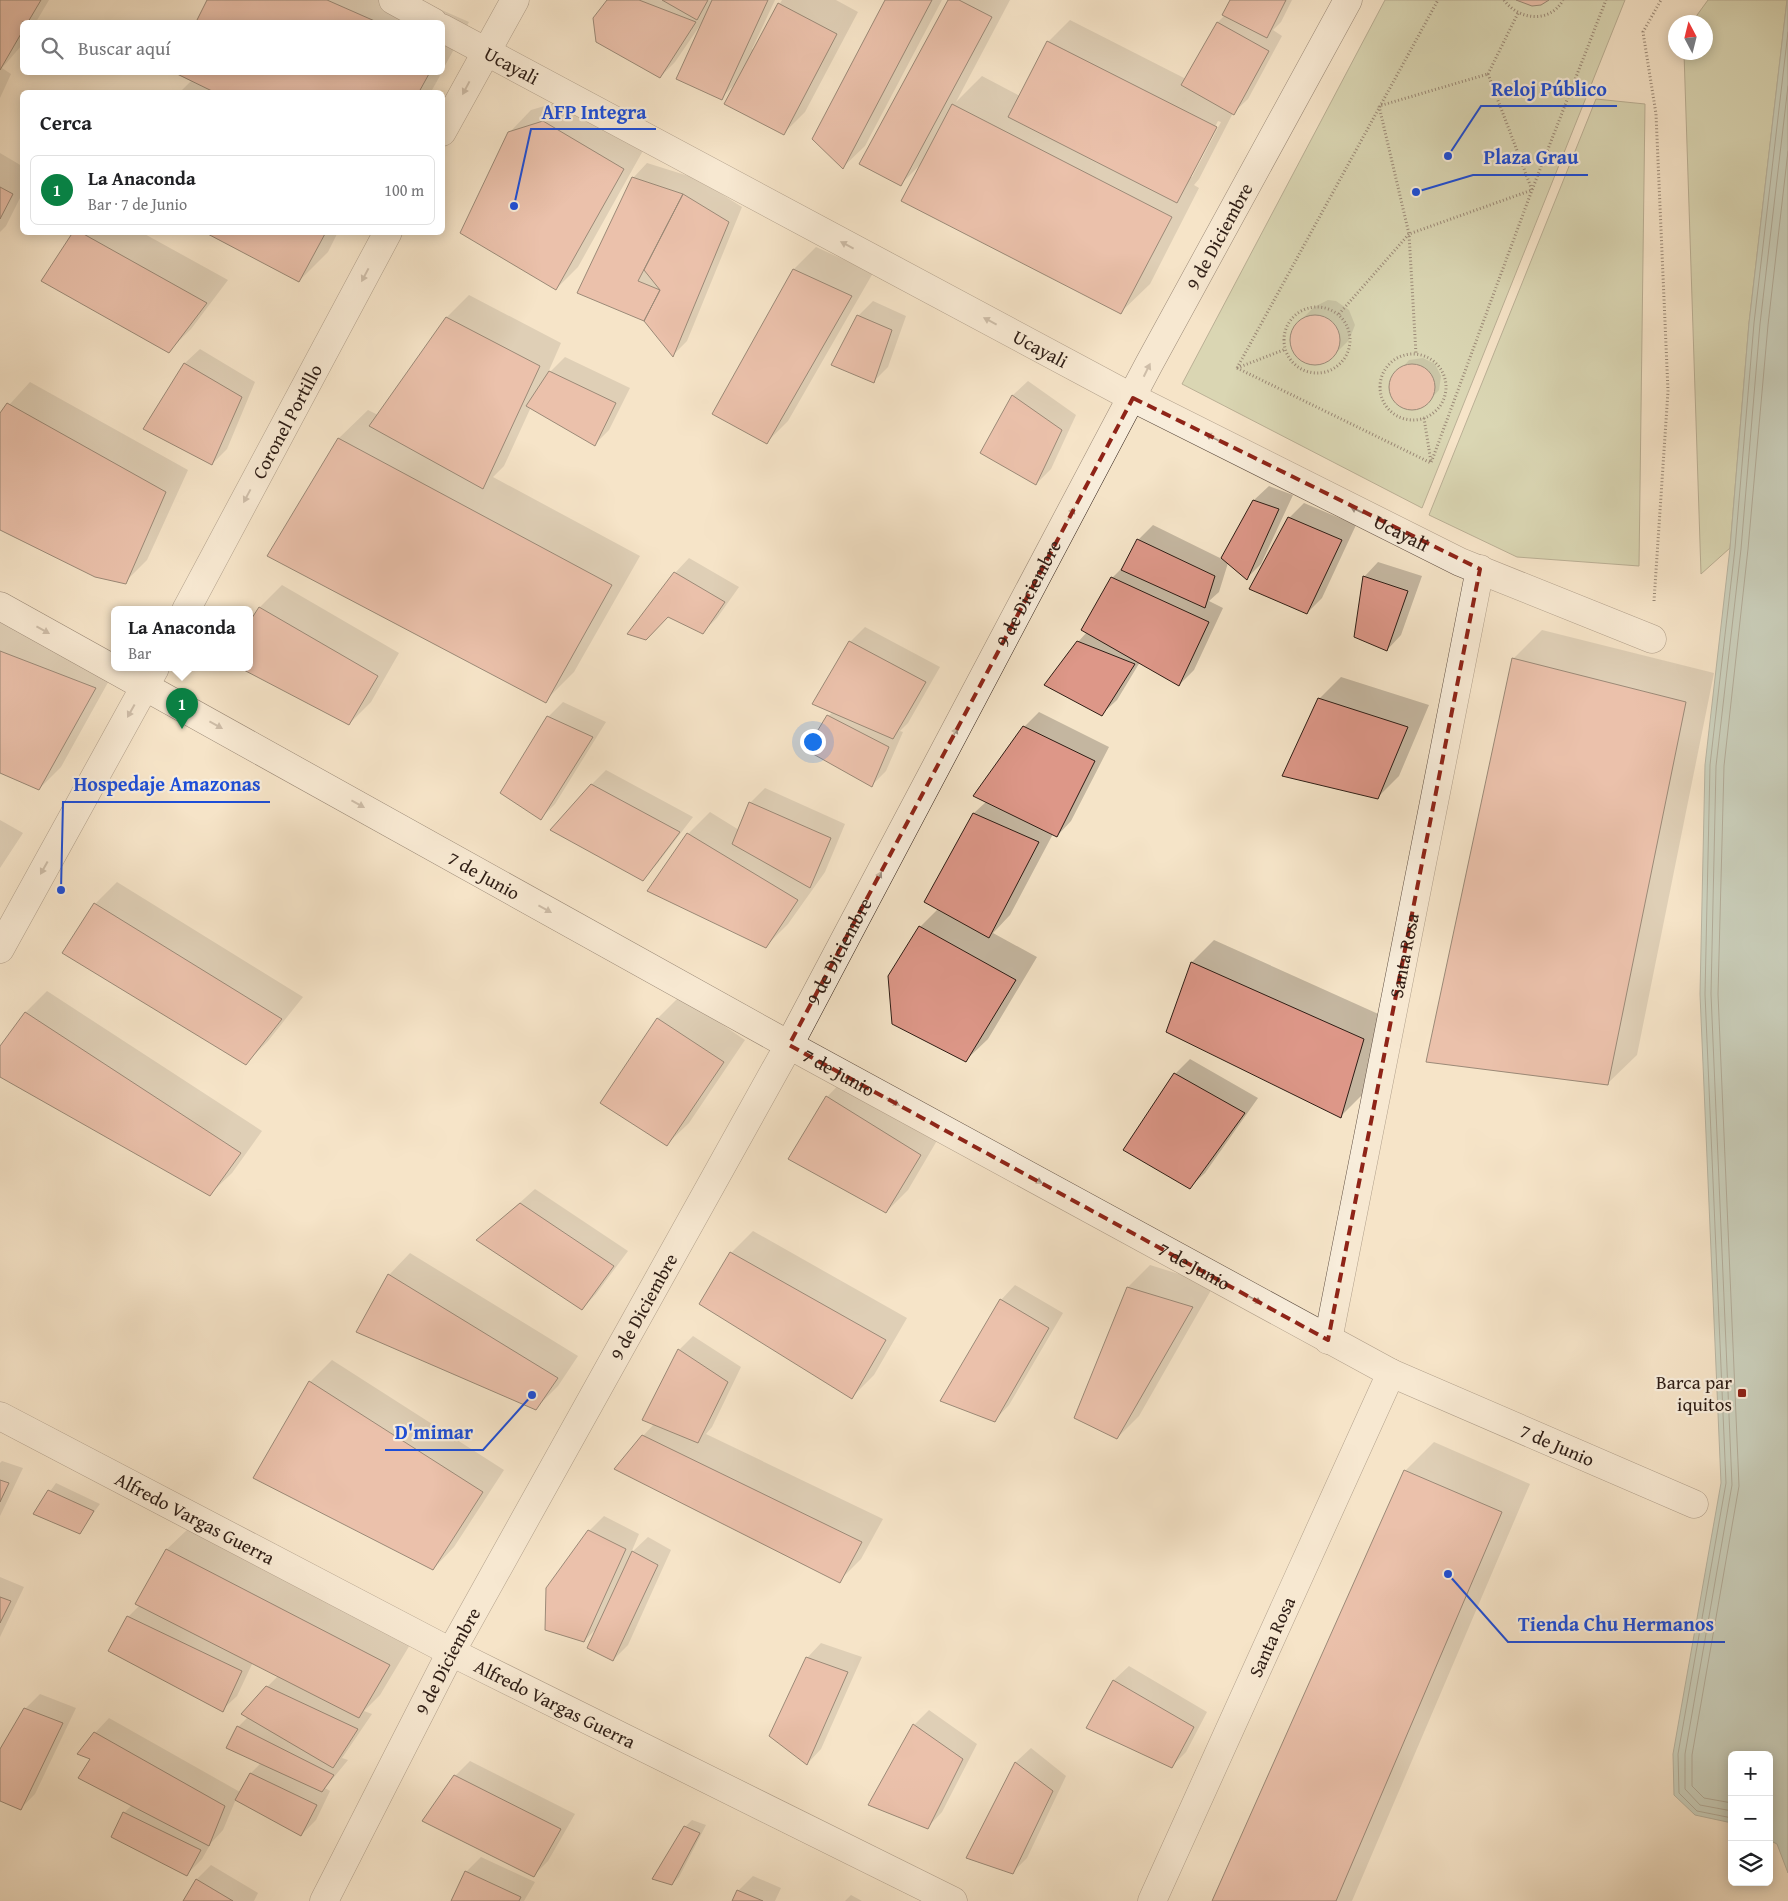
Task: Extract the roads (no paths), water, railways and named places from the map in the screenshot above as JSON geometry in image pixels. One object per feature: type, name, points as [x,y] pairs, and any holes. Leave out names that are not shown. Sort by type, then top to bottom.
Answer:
[{"type":"street","points":[[393,0],[429,20]]},
{"type":"street","points":[[445,127],[515,0]]},
{"type":"street","name":"9 de Diciembre","points":[[324,1901],[451,1652],[789,1045],[1133,398],[1348,0]]},
{"type":"street","name":"Ucayali","points":[[445,30],[1133,398],[1460,562],[1652,639]]},
{"type":"street","name":"Coronel Portillo","points":[[188,606],[386,235]]},
{"type":"street","name":"Santa Rosa","points":[[1328,1340],[1480,569]]},
{"type":"street","name":"7 de Junio","points":[[0,606],[111,659]]},
{"type":"street","name":"7 de Junio","points":[[137,671],[789,1045],[1328,1340],[1391,1373],[1694,1504]]},
{"type":"street","points":[[0,949],[150,677]]},
{"type":"street","name":"Santa Rosa","points":[[1152,1901],[1391,1373]]},
{"type":"street","name":"Alfredo Vargas Guerra","points":[[0,1416],[451,1652],[953,1901]]},
{"type":"water","points":[[1788,0],[1788,1873],[1777,1844],[1773,1842],[1773,1751],[1728,1751],[1728,1822],[1695,1815],[1674,1795],[1673,1754],[1721,1483],[1700,994],[1705,765],[1730,548],[1749,323]]},
{"type":"place","name":"Reloj Público","points":[[1448,156]]},
{"type":"place","name":"Plaza Grau","points":[[1416,192]]},
{"type":"place","name":"AFP Integra","points":[[514,206]]},
{"type":"place","name":"La Anaconda","points":[[182,729]]},
{"type":"place","name":"Hospedaje Amazonas","points":[[61,890]]},
{"type":"place","name":"Barca par iquitos","points":[[1742,1393]]},
{"type":"place","name":"D'mimar","points":[[532,1395]]},
{"type":"place","name":"Tienda Chu Hermanos","points":[[1448,1574]]}]
